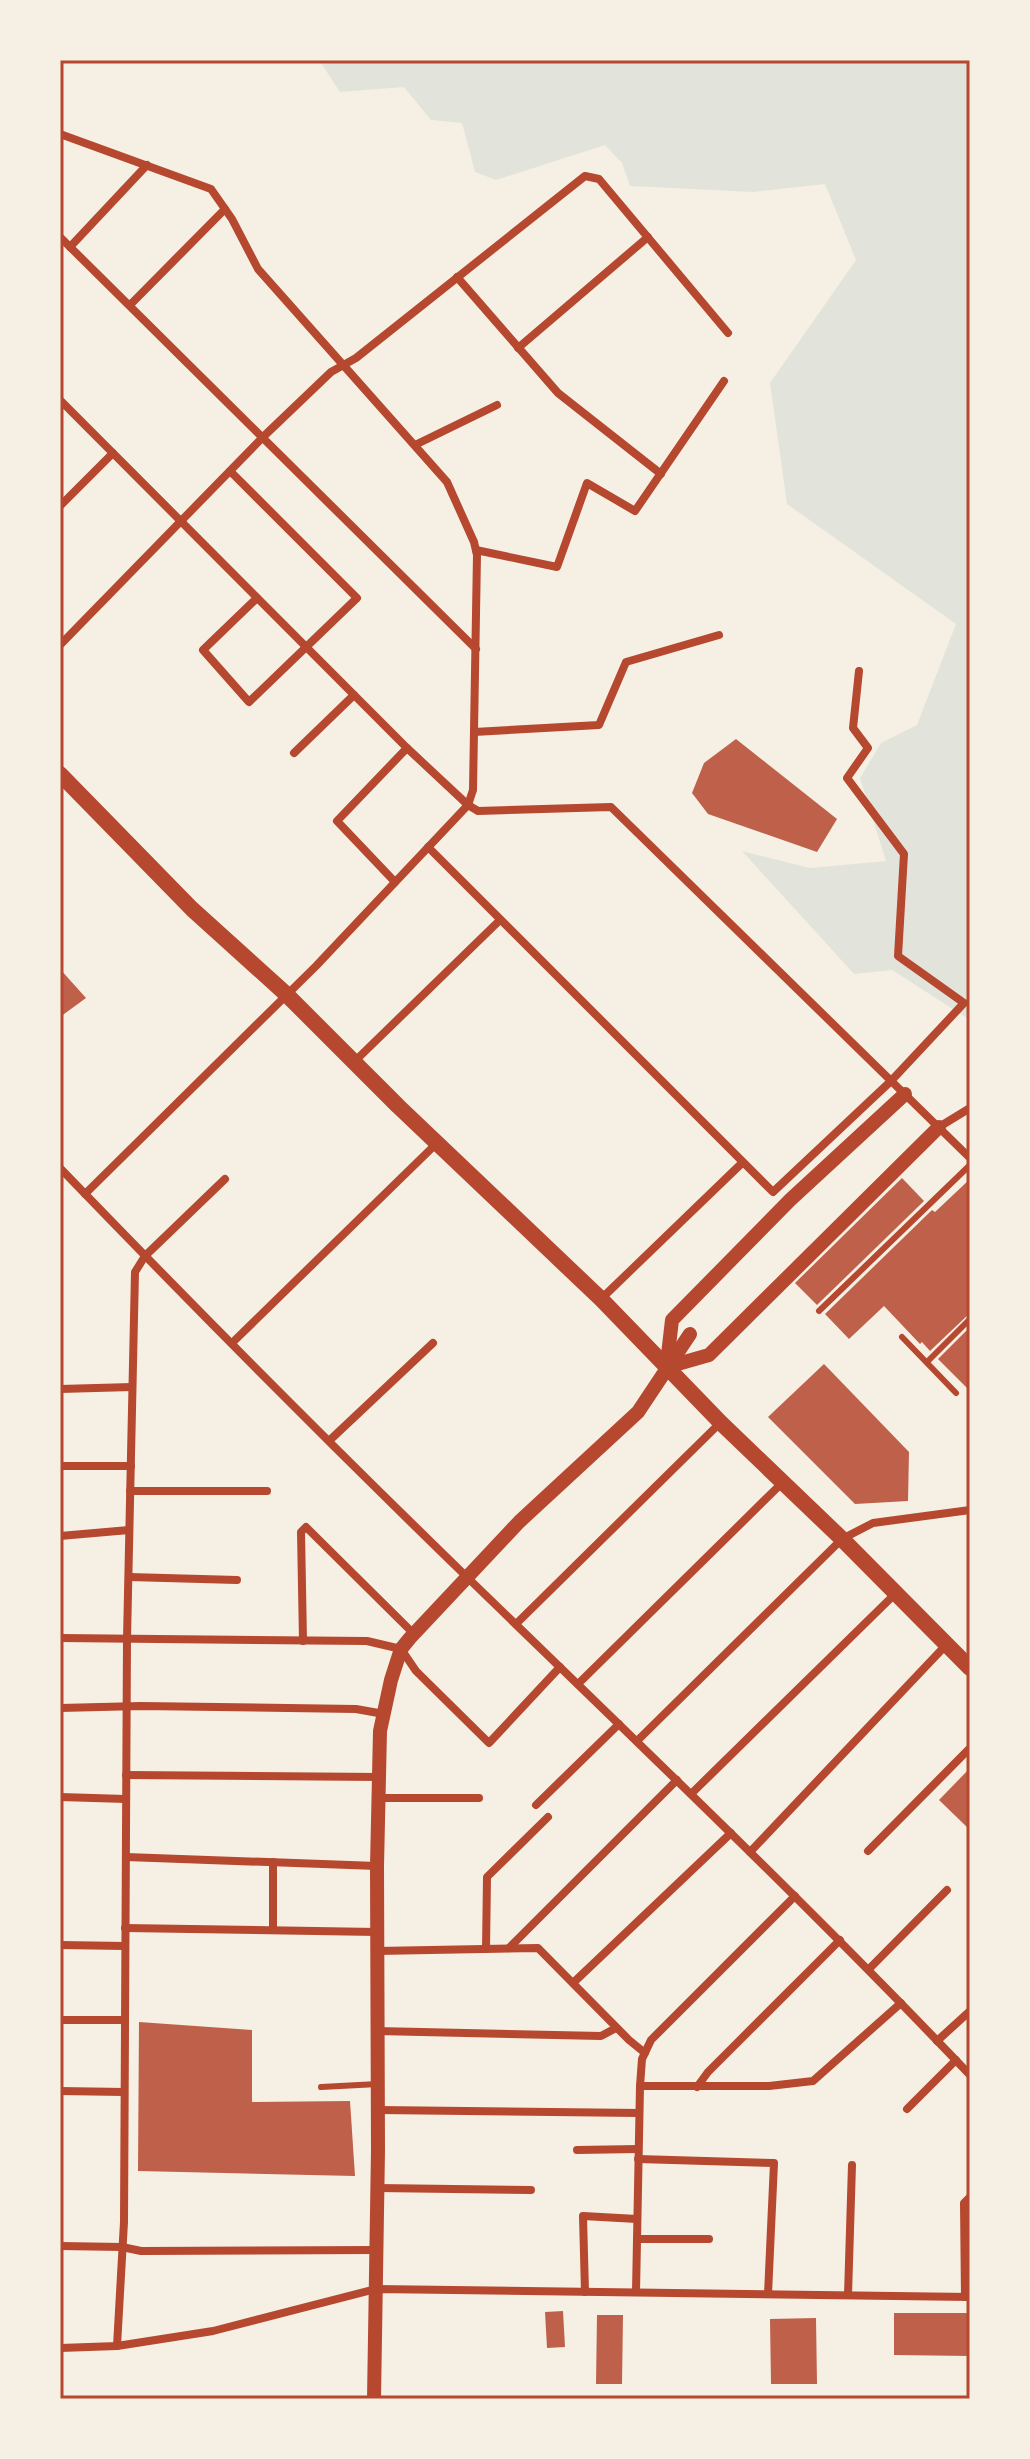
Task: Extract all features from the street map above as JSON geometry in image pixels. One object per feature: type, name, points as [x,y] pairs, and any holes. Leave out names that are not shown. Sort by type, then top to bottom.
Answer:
[{"type":"main road","points":[[60,774],[192,909],[286,994],[601,1299],[721,1423],[970,1668]]},
{"type":"street","points":[[60,134],[211,189],[258,269],[447,482],[476,550],[473,790],[468,805],[286,994],[85,1194]]},
{"type":"street","points":[[70,247],[147,165]]},
{"type":"street","points":[[60,645],[263,437],[331,372],[356,358],[585,176],[599,179],[728,333]]},
{"type":"street","points":[[130,305],[225,209]]},
{"type":"street","points":[[60,237],[476,649]]},
{"type":"street","points":[[518,348],[648,237]]},
{"type":"street","points":[[457,277],[558,393],[661,474]]},
{"type":"street","points":[[476,550],[557,567],[587,483],[635,511],[724,381]]},
{"type":"street","points":[[60,400],[407,748],[468,805],[478,811],[611,807],[970,1158]]},
{"type":"street","points":[[415,445],[497,405]]},
{"type":"street","points":[[60,506],[113,453]]},
{"type":"street","points":[[230,471],[357,598],[249,702],[203,650],[257,598]]},
{"type":"street","points":[[474,732],[599,725],[626,662],[719,635]]},
{"type":"street","points":[[428,847],[773,1192],[891,1081],[964,1003],[898,956],[904,854],[847,778],[868,748],[853,728],[859,671]]},
{"type":"street","points":[[294,753],[354,695]]},
{"type":"street","points":[[395,882],[337,821],[407,748]]},
{"type":"street","points":[[354,1062],[500,920]]},
{"type":"street","points":[[667,1367],[672,1320],[790,1200],[905,1094]]},
{"type":"street","points":[[667,1367],[709,1355],[939,1127],[970,1108]]},
{"type":"street","points":[[232,1343],[437,1143]]},
{"type":"street","points":[[601,1299],[742,1163]]},
{"type":"street","points":[[60,1168],[467,1577],[840,1940],[970,2075]]},
{"type":"street","points":[[117,2346],[122,2247],[127,1639],[135,1272],[145,1256],[225,1179]]},
{"type":"street","points":[[374,2399],[380,1731],[391,1680],[401,1649],[519,1522],[638,1412],[690,1334]]},
{"type":"street","points":[[330,1440],[433,1343]]},
{"type":"street","points":[[60,1389],[132,1387]]},
{"type":"street","points":[[516,1624],[721,1423]]},
{"type":"street","points":[[60,1466],[131,1466]]},
{"type":"street","points":[[578,1684],[782,1483]]},
{"type":"street","points":[[130,1491],[267,1491]]},
{"type":"street","points":[[637,1741],[842,1539],[873,1523],[970,1510]]},
{"type":"street","points":[[303,1641],[301,1532],[306,1527],[414,1634]]},
{"type":"street","points":[[60,1536],[129,1530]]},
{"type":"street","points":[[129,1577],[237,1580]]},
{"type":"street","points":[[691,1794],[896,1593]]},
{"type":"street","points":[[60,1638],[367,1641],[401,1649],[416,1671],[489,1743],[560,1667]]},
{"type":"street","points":[[750,1852],[947,1644]]},
{"type":"street","points":[[60,1708],[341,1709],[384,1714]]},
{"type":"street","points":[[536,1805],[619,1724]]},
{"type":"street","points":[[868,1851],[970,1748]]},
{"type":"street","points":[[126,1775],[380,1777]]},
{"type":"street","points":[[509,1948],[677,1780]]},
{"type":"street","points":[[60,1797],[126,1799]]},
{"type":"street","points":[[380,1798],[479,1798]]},
{"type":"street","points":[[486,1949],[487,1877],[548,1817]]},
{"type":"street","points":[[573,1983],[731,1833]]},
{"type":"street","points":[[126,1857],[377,1866]]},
{"type":"street","points":[[273,1862],[273,1930]]},
{"type":"street","points":[[869,1969],[947,1890]]},
{"type":"street","points":[[636,2292],[640,2086],[645,2053],[651,2040],[795,1896]]},
{"type":"street","points":[[125,1928],[377,1932]]},
{"type":"street","points":[[697,2087],[708,2072],[840,1940]]},
{"type":"street","points":[[60,1945],[125,1946]]},
{"type":"street","points":[[377,1951],[538,1948],[616,2028],[645,2053]]},
{"type":"street","points":[[640,2086],[769,2086],[813,2081],[901,2003]]},
{"type":"street","points":[[937,2041],[970,2011]]},
{"type":"street","points":[[60,2020],[125,2020]]},
{"type":"street","points":[[377,2031],[601,2036],[616,2028]]},
{"type":"street","points":[[907,2109],[956,2060]]},
{"type":"street","points":[[60,2091],[124,2092]]},
{"type":"street","points":[[378,2110],[639,2113]]},
{"type":"street","points":[[577,2150],[638,2149]]},
{"type":"street","points":[[638,2159],[774,2163],[768,2294]]},
{"type":"street","points":[[848,2295],[852,2165]]},
{"type":"street","points":[[377,2188],[531,2190]]},
{"type":"street","points":[[60,2348],[117,2346],[213,2331],[376,2289],[968,2297],[964,2203],[970,2197]]},
{"type":"street","points":[[585,2292],[583,2216],[637,2219]]},
{"type":"street","points":[[637,2239],[709,2239]]},
{"type":"street","points":[[60,2246],[122,2247],[141,2251],[377,2250]]},
{"type":"lane","points":[[819,1311],[970,1165]]},
{"type":"lane","points":[[927,1362],[970,1319]]},
{"type":"lane","points":[[902,1337],[956,1393]]},
{"type":"lane","points":[[321,2087],[378,2084]]},
{"type":"shaded area","points":[[319,60],[970,60],[970,1020],[892,970],[854,974],[742,851],[810,868],[886,861],[860,778],[881,743],[917,725],[956,624],[787,504],[770,383],[856,260],[825,184],[753,192],[630,186],[622,163],[605,145],[496,180],[475,172],[462,123],[431,120],[404,87],[340,92]]},
{"type":"building","points":[[736,739],[837,819],[817,852],[708,814],[692,793],[704,763]]},
{"type":"building","points":[[60,969],[86,998],[60,1017]]},
{"type":"building","points":[[902,1178],[924,1201],[817,1305],[795,1283]]},
{"type":"building","points":[[970,1179],[970,1313],[930,1351],[884,1306],[849,1339],[825,1314],[932,1210],[935,1212]]},
{"type":"building","points":[[970,1327],[970,1391],[938,1359]]},
{"type":"building","points":[[824,1364],[909,1452],[908,1501],[855,1504],[768,1417]]},
{"type":"building","points":[[970,1768],[970,1830],[939,1800]]},
{"type":"building","points":[[139,2022],[252,2030],[252,2102],[350,2101],[355,2176],[138,2171]]},
{"type":"building","points":[[563,2311],[565,2347],[547,2348],[545,2312]]},
{"type":"building","points":[[894,2313],[970,2313],[970,2356],[894,2355]]},
{"type":"building","points":[[597,2315],[623,2315],[622,2384],[596,2384]]},
{"type":"building","points":[[816,2318],[817,2384],[771,2384],[770,2319]]}]
